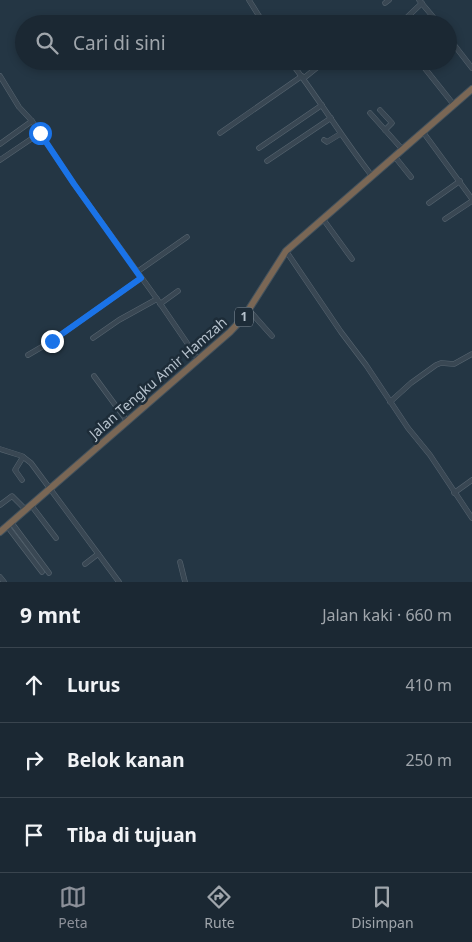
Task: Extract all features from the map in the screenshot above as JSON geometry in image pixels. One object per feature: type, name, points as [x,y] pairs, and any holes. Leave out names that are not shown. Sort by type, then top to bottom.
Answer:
[{"type":"highway","name":"Jalan Tengku Amir Hamzah","points":[[0,531],[234,328],[286,251],[472,89]]},
{"type":"street","points":[[249,0],[258,15]]},
{"type":"street","points":[[384,3],[389,0]]},
{"type":"street","points":[[408,15],[420,1],[432,15]]},
{"type":"street","points":[[457,49],[472,68]]},
{"type":"street","points":[[298,70],[340,134],[372,176]]},
{"type":"street","points":[[220,133],[313,70]]},
{"type":"street","points":[[425,70],[454,105]]},
{"type":"street","points":[[0,76],[19,107],[32,121],[74,184],[198,359]]},
{"type":"street","points":[[259,148],[322,105]]},
{"type":"street","points":[[380,110],[392,122],[385,130]]},
{"type":"street","points":[[370,113],[402,149]]},
{"type":"street","points":[[267,161],[331,118]]},
{"type":"street","points":[[0,144],[32,121]]},
{"type":"street","points":[[423,132],[472,199],[445,219]]},
{"type":"street","points":[[0,160],[40,133]]},
{"type":"street","points":[[324,140],[326,142],[340,134]]},
{"type":"street","points":[[395,156],[411,176]]},
{"type":"street","points":[[429,203],[460,181]]},
{"type":"street","points":[[323,219],[352,259]]},
{"type":"street","points":[[136,272],[187,237]]},
{"type":"street","points":[[286,251],[390,402],[430,455],[472,518]]},
{"type":"street","points":[[28,355],[52,341],[141,278]]},
{"type":"street","points":[[93,338],[119,320],[178,291]]},
{"type":"street","points":[[248,309],[272,336]]},
{"type":"street","points":[[390,402],[441,363],[454,364],[472,354]]},
{"type":"street","points":[[94,376],[127,421]]},
{"type":"street","points":[[0,449],[22,457],[31,463],[119,582]]},
{"type":"street","points":[[22,457],[15,470],[22,480]]},
{"type":"street","points":[[454,493],[472,480]]},
{"type":"street","points":[[0,505],[12,496],[28,508],[56,538]]},
{"type":"street","points":[[9,524],[42,572]]},
{"type":"street","points":[[9,524],[49,573]]},
{"type":"street","points":[[85,564],[98,554]]},
{"type":"street","points":[[180,562],[184,582]]},
{"type":"street","points":[[0,577],[4,582]]},
{"type":"route","points":[[40,133],[141,278],[52,341]]}]
